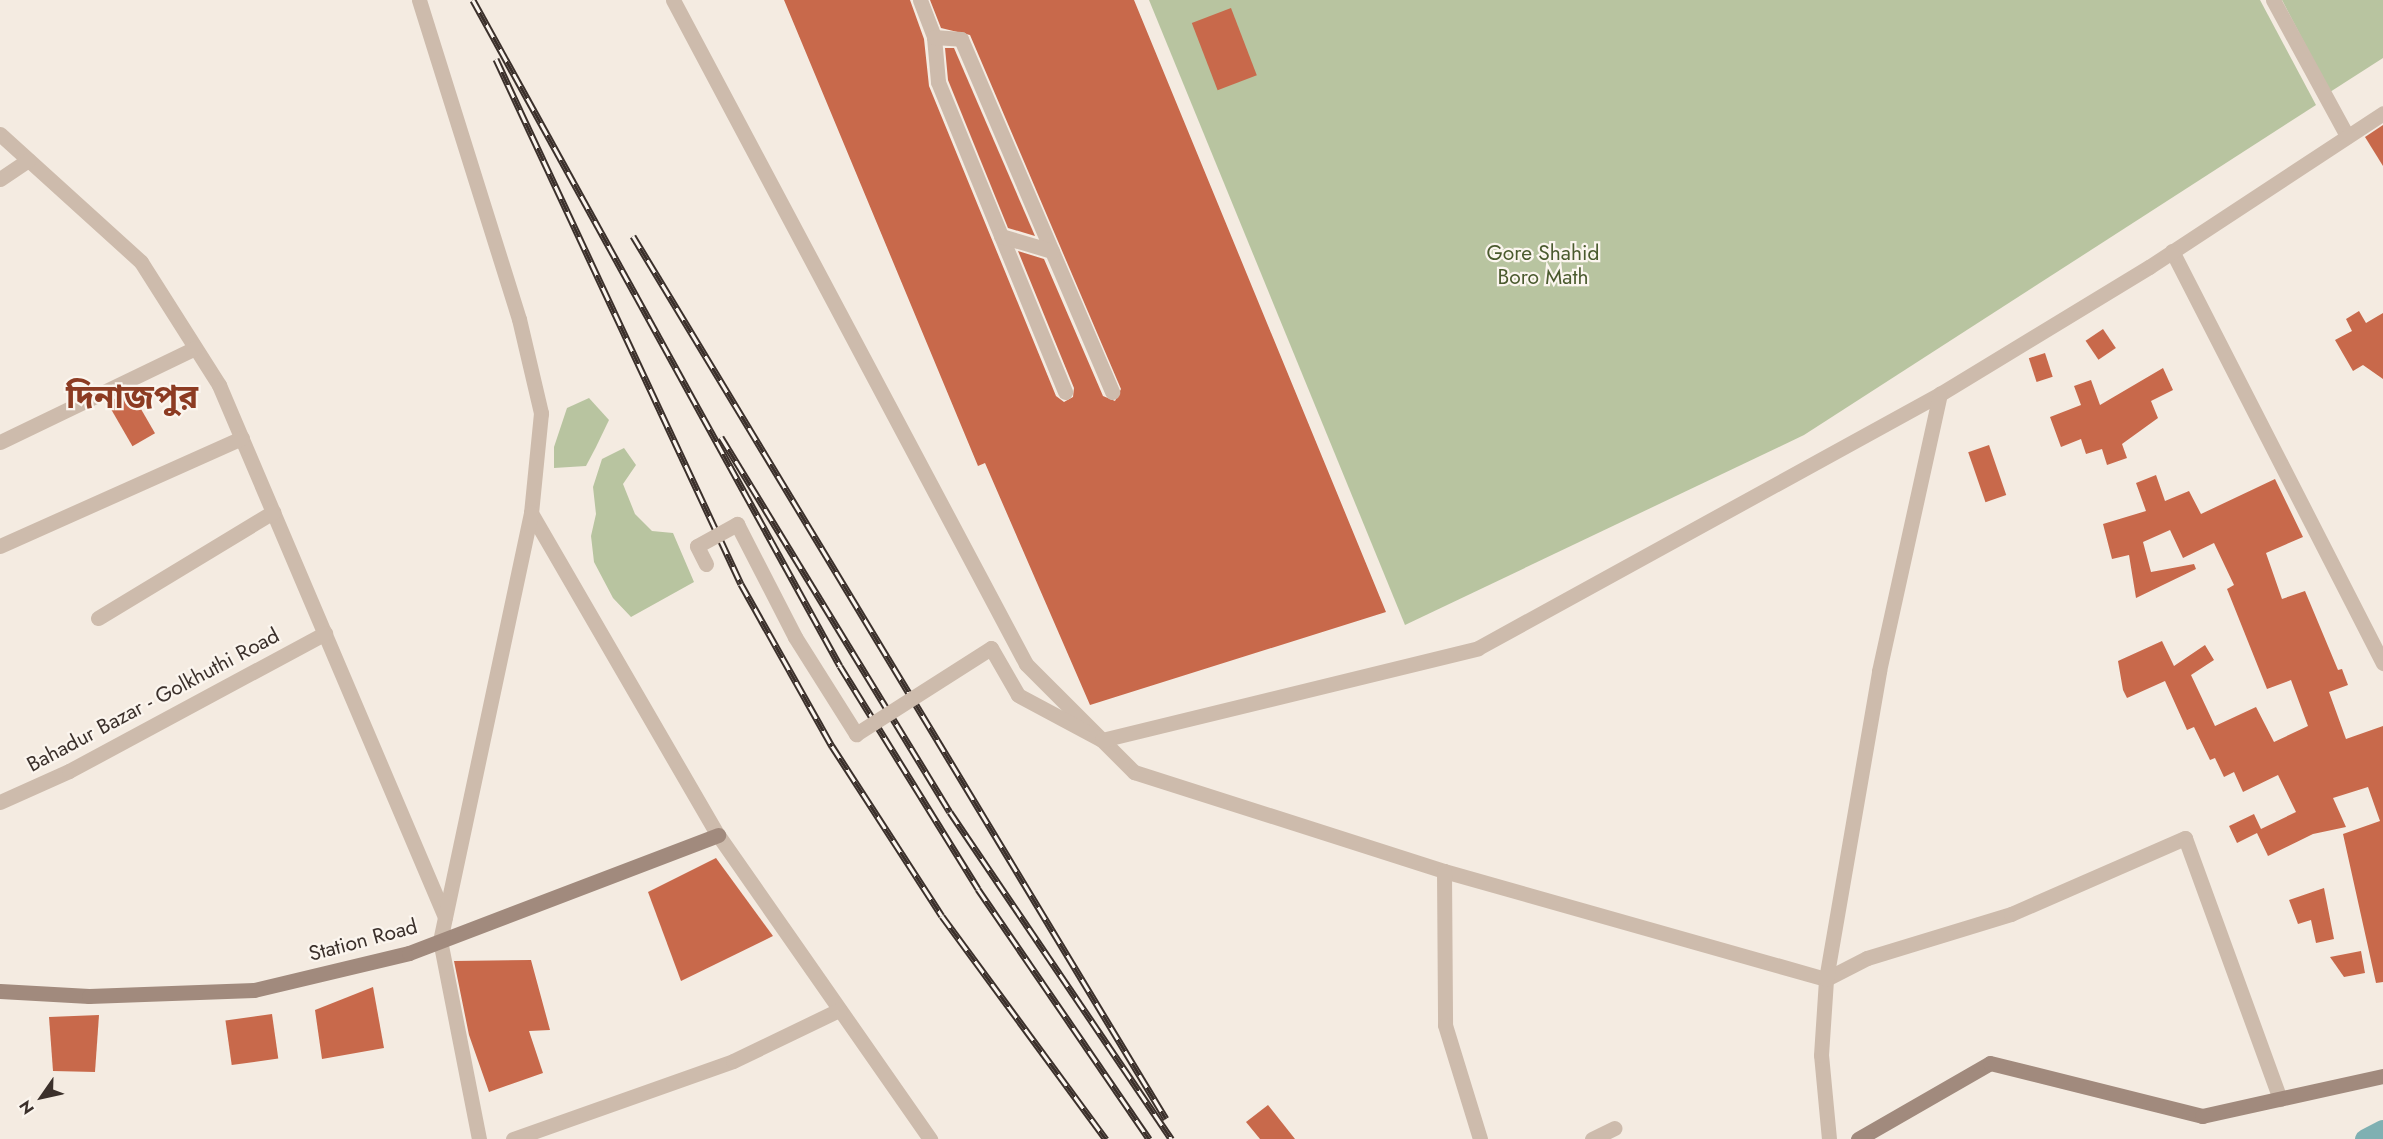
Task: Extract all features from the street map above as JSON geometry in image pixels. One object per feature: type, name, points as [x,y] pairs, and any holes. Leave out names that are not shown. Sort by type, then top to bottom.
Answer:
[{"type":"street","points":[[419,0],[519,319],[541,413],[531,513],[440,941],[479,1139]]},
{"type":"street","points":[[673,0],[1026,664],[1134,772],[1444,871],[1826,979],[1867,958],[2011,914],[2185,838],[2280,1099]]},
{"type":"street","points":[[920,0],[934,38],[938,82],[1065,392]]},
{"type":"street","points":[[2273,0],[2347,136]]},
{"type":"street","points":[[934,38],[961,39],[1112,392]]},
{"type":"street","points":[[706,564],[697,546],[737,524],[795,637],[856,734],[991,648],[1018,694],[1102,740],[1478,648],[1940,394],[2172,251],[2383,113]]},
{"type":"street","points":[[0,134],[141,262],[219,385],[445,917]]},
{"type":"street","points":[[0,179],[28,160]]},
{"type":"street","points":[[1001,236],[1052,251]]},
{"type":"street","points":[[2172,251],[2383,663]]},
{"type":"street","points":[[0,442],[195,348]]},
{"type":"street","points":[[1829,1139],[1821,1055],[1826,979],[1880,671],[1940,394]]},
{"type":"street","points":[[0,546],[242,438]]},
{"type":"street","points":[[98,618],[273,512]]},
{"type":"street","points":[[531,513],[718,836],[930,1139]]},
{"type":"street","name":"Bahadur Bazar - Golkhuthi Road","points":[[0,802],[69,771],[325,633]]},
{"type":"street","name":"Station Road","points":[[0,991],[89,996],[254,990],[440,941],[718,836]]},
{"type":"street","points":[[1444,871],[1445,1025],[1480,1139]]},
{"type":"street","points":[[513,1139],[734,1061],[839,1010]]},
{"type":"street","points":[[1858,1139],[1990,1063],[2202,1116],[2383,1076]]},
{"type":"street","points":[[1592,1139],[1615,1128]]},
{"type":"green space","name":"Gore Shahid Boro Math","points":[[1149,0],[2260,0],[2316,105],[1804,435],[1405,625]]},
{"type":"green space","points":[[2282,0],[2383,0],[2383,58],[2330,92]]},
{"type":"green space","points":[[589,398],[609,420],[596,447],[586,466],[554,468],[554,447],[567,408]]},
{"type":"green space","points":[[624,448],[636,465],[623,484],[635,514],[652,531],[673,533],[694,582],[631,617],[613,598],[594,562],[591,536],[596,514],[593,487],[602,459]]},
{"type":"building","points":[[784,0],[910,0],[924,39],[929,86],[1056,396],[1064,402],[1073,397],[1074,388],[1018,251],[1044,259],[1103,396],[1115,401],[1121,389],[970,35],[941,28],[930,0],[1134,0],[1386,612],[1090,705],[985,463],[978,466]]},
{"type":"building","points":[[1231,8],[1257,75],[1218,90],[1192,23]]},
{"type":"building","points":[[945,48],[954,48],[1035,236],[1008,228],[948,80]]},
{"type":"building","points":[[2383,125],[2383,166],[2365,137]]},
{"type":"building","points":[[2359,311],[2366,323],[2383,313],[2383,379],[2363,365],[2353,371],[2335,340],[2352,331],[2346,319]]},
{"type":"building","points":[[2103,329],[2116,348],[2098,360],[2086,341]]},
{"type":"building","points":[[2045,353],[2053,377],[2037,382],[2029,358]]},
{"type":"building","points":[[2163,368],[2173,390],[2151,401],[2158,418],[2122,444],[2127,458],[2107,465],[2102,449],[2086,454],[2081,439],[2061,447],[2050,417],[2081,405],[2074,386],[2091,380],[2100,405]]},
{"type":"building","points":[[130,390],[155,433],[132,446],[107,403]]},
{"type":"building","points":[[1989,445],[2006,495],[1985,502],[1968,452]]},
{"type":"building","points":[[2156,475],[2165,501],[2189,491],[2201,514],[2275,479],[2303,537],[2266,553],[2282,599],[2305,591],[2338,670],[2342,669],[2348,685],[2329,692],[2346,739],[2383,726],[2383,982],[2376,983],[2343,834],[2380,821],[2368,787],[2333,798],[2346,827],[2313,834],[2268,856],[2257,833],[2237,843],[2229,826],[2254,814],[2261,829],[2296,812],[2278,775],[2243,792],[2234,772],[2224,777],[2215,758],[2210,760],[2194,727],[2187,730],[2165,681],[2127,698],[2123,690],[2118,661],[2162,641],[2174,666],[2205,645],[2214,660],[2191,675],[2215,726],[2256,707],[2274,742],[2308,726],[2291,680],[2267,689],[2227,589],[2234,585],[2214,543],[2183,558],[2170,530],[2143,542],[2151,572],[2194,564],[2196,569],[2136,598],[2129,555],[2112,559],[2103,524],[2146,511],[2136,483]]},
{"type":"building","points":[[716,858],[773,936],[681,981],[648,892]]},
{"type":"building","points":[[2324,888],[2334,939],[2316,943],[2311,920],[2298,924],[2289,900]]},
{"type":"building","points":[[2361,951],[2365,973],[2344,977],[2330,957]]},
{"type":"building","points":[[531,960],[550,1030],[529,1031],[543,1073],[489,1092],[469,1035],[454,961]]},
{"type":"building","points":[[373,987],[384,1048],[322,1059],[315,1010]]},
{"type":"building","points":[[272,1014],[278,1059],[232,1065],[225,1021]]},
{"type":"building","points":[[99,1015],[95,1072],[53,1071],[49,1017]]},
{"type":"building","points":[[1268,1105],[1295,1139],[1260,1139],[1246,1122]]},
{"type":"waterway","points":[[2365,1139],[2383,1130]]},
{"type":"railway","points":[[473,0],[840,666],[978,889],[1149,1139]]},
{"type":"railway","points":[[496,59],[741,584],[832,746],[942,916],[1106,1139]]},
{"type":"railway","points":[[633,236],[1166,1119]]},
{"type":"railway","points":[[721,437],[950,812],[1171,1139]]},
{"type":"district","name":"দিনাজপুর","points":[[132,397]]}]
